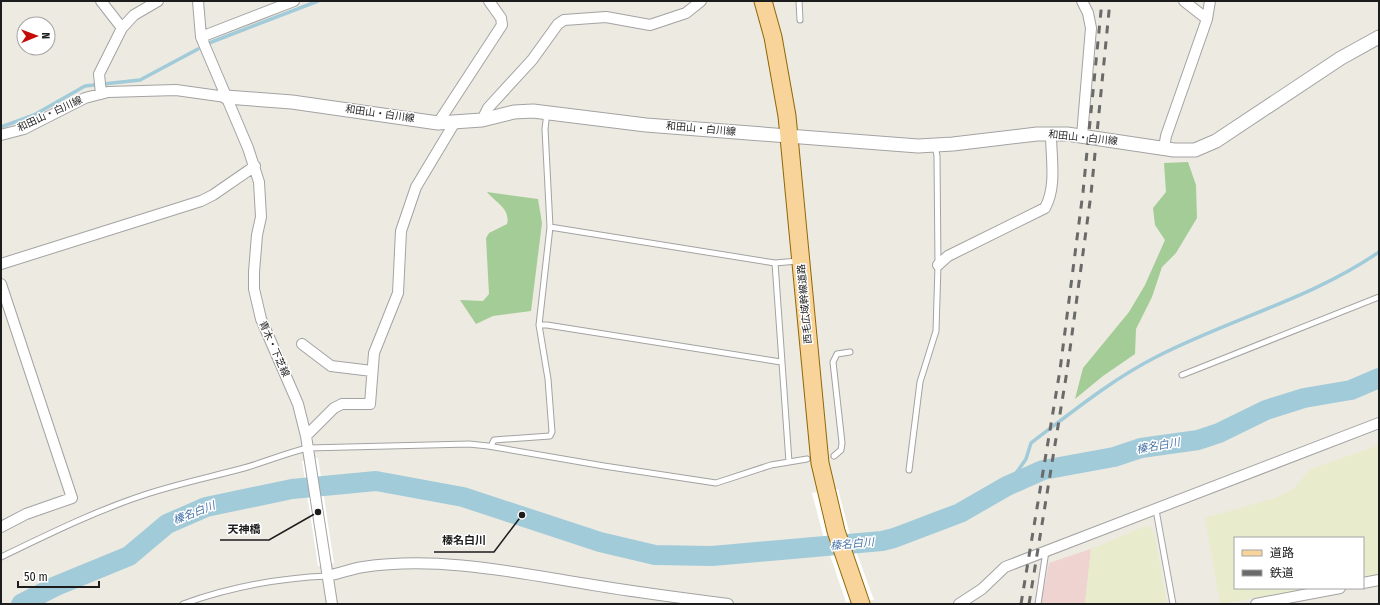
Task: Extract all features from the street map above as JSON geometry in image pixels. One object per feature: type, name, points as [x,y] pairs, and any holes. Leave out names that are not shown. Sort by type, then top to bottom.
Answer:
[{"type":"main road","name":"西毛広域幹線道路","points":[[763,1],[781,74],[789,135],[817,437],[825,491],[836,531],[860,602]]},
{"type":"street","points":[[101,1],[122,28]]},
{"type":"street","points":[[100,92],[100,76],[122,28],[134,15],[158,1]]},
{"type":"street","name":"青木・下芝線","points":[[198,1],[201,37],[255,166],[259,182],[261,203],[254,272],[257,305],[261,319],[298,404],[306,436],[332,604]]},
{"type":"street","points":[[201,37],[294,1]]},
{"type":"street","points":[[438,123],[502,25],[501,18],[489,1]]},
{"type":"street","points":[[482,120],[488,108],[532,60],[558,24],[564,20],[606,17],[650,25],[686,13],[701,1]]},
{"type":"street","points":[[1082,1],[1088,13],[1091,28],[1082,136]]},
{"type":"street","points":[[1184,1],[1206,19]]},
{"type":"street","points":[[1164,148],[1166,136],[1206,19],[1210,1]]},
{"type":"street","name":"和田山・白川線","points":[[1,135],[24,129],[100,92],[176,90],[226,97],[292,102],[438,123],[482,120],[514,112],[547,112],[646,125],[918,146],[1037,134],[1051,134],[1082,136],[1164,148],[1195,150],[1208,145],[1341,58],[1379,37]]},
{"type":"street","points":[[306,436],[334,408],[342,404],[370,404],[374,353],[398,294],[401,231],[416,187],[455,122]]},
{"type":"street","points":[[938,264],[948,256],[1045,208],[1050,200],[1052,187],[1051,134]]},
{"type":"street","points":[[1,264],[201,201],[213,195],[255,166]]},
{"type":"street","points":[[1,284],[72,498],[26,514],[1,527]]},
{"type":"street","points":[[302,344],[331,366],[372,371]]},
{"type":"street","points":[[959,604],[982,589],[1000,570],[1005,567],[1379,423]]},
{"type":"street","points":[[328,576],[362,567],[391,564],[472,566],[618,589],[728,604]]},
{"type":"street","points":[[1364,584],[1379,580]]},
{"type":"street","points":[[1256,604],[1335,589]]},
{"type":"lane","points":[[799,1],[800,20]]},
{"type":"lane","points":[[491,446],[494,440],[550,436],[552,432],[548,379],[539,325],[550,227],[544,129],[547,112]]},
{"type":"lane","points":[[909,470],[920,382],[936,330],[938,264],[937,156],[935,145]]},
{"type":"lane","points":[[550,227],[775,263],[801,261]]},
{"type":"lane","points":[[775,263],[789,462]]},
{"type":"lane","points":[[1182,375],[1379,297]]},
{"type":"lane","points":[[539,325],[547,325],[782,362]]},
{"type":"lane","points":[[834,456],[841,450],[842,443],[833,362],[837,354],[850,352]]},
{"type":"lane","points":[[1,557],[80,520],[134,498],[308,448],[469,444],[491,446],[604,466],[716,483],[771,465],[807,459]]},
{"type":"lane","points":[[1156,510],[1173,604]]},
{"type":"lane","points":[[1038,604],[1046,550]]},
{"type":"lane","points":[[184,604],[203,597],[266,582],[301,577],[328,576]]},
{"type":"shaded area","points":[[1091,549],[1085,604],[1041,604],[1049,563]]},
{"type":"green space","points":[[1188,162],[1196,185],[1197,218],[1176,253],[1162,267],[1152,297],[1136,329],[1135,354],[1103,376],[1075,399],[1083,368],[1129,312],[1145,285],[1165,240],[1155,225],[1153,208],[1166,192],[1164,163]]},
{"type":"green space","points":[[487,192],[538,199],[542,223],[531,311],[493,316],[476,324],[460,300],[483,301],[489,294],[486,238],[489,233],[507,224],[508,219],[502,206]]},
{"type":"green space","points":[[1379,445],[1379,575],[1364,578],[1364,537],[1234,537],[1234,589],[1305,589],[1220,604],[1205,518],[1275,498],[1293,489],[1311,469]]},
{"type":"green space","points":[[1148,525],[1154,532],[1167,604],[1085,604],[1091,549]]},
{"type":"pier","points":[[318,458],[334,563],[318,566],[302,461]]},
{"type":"pier","points":[[838,489],[850,535],[874,600],[846,602],[823,535],[812,493]]},
{"type":"waterway","points":[[209,43],[318,1]]},
{"type":"waterway","points":[[1,127],[34,115],[85,86],[140,80],[198,49]]},
{"type":"waterway","points":[[1007,486],[1026,459],[1031,443],[1092,397],[1123,376],[1156,357],[1212,331],[1326,283],[1379,252]]},
{"type":"waterway","name":"榛名白川","points":[[21,604],[56,586],[129,556],[167,524],[206,507],[292,489],[376,481],[463,497],[600,542],[655,555],[712,556],[882,541],[894,538],[960,513],[1007,486],[1043,470],[1114,457],[1141,448],[1198,440],[1219,433],[1266,410],[1304,398],[1351,390],[1379,378]]},
{"type":"railway","points":[[1021,604],[1060,370],[1083,192],[1102,1]]},
{"type":"railway","points":[[1029,604],[1067,371],[1091,194],[1110,1]]},
{"type":"place","name":"天神橋","points":[[318,512]]},
{"type":"place","name":"榛名白川","points":[[522,515]]}]
